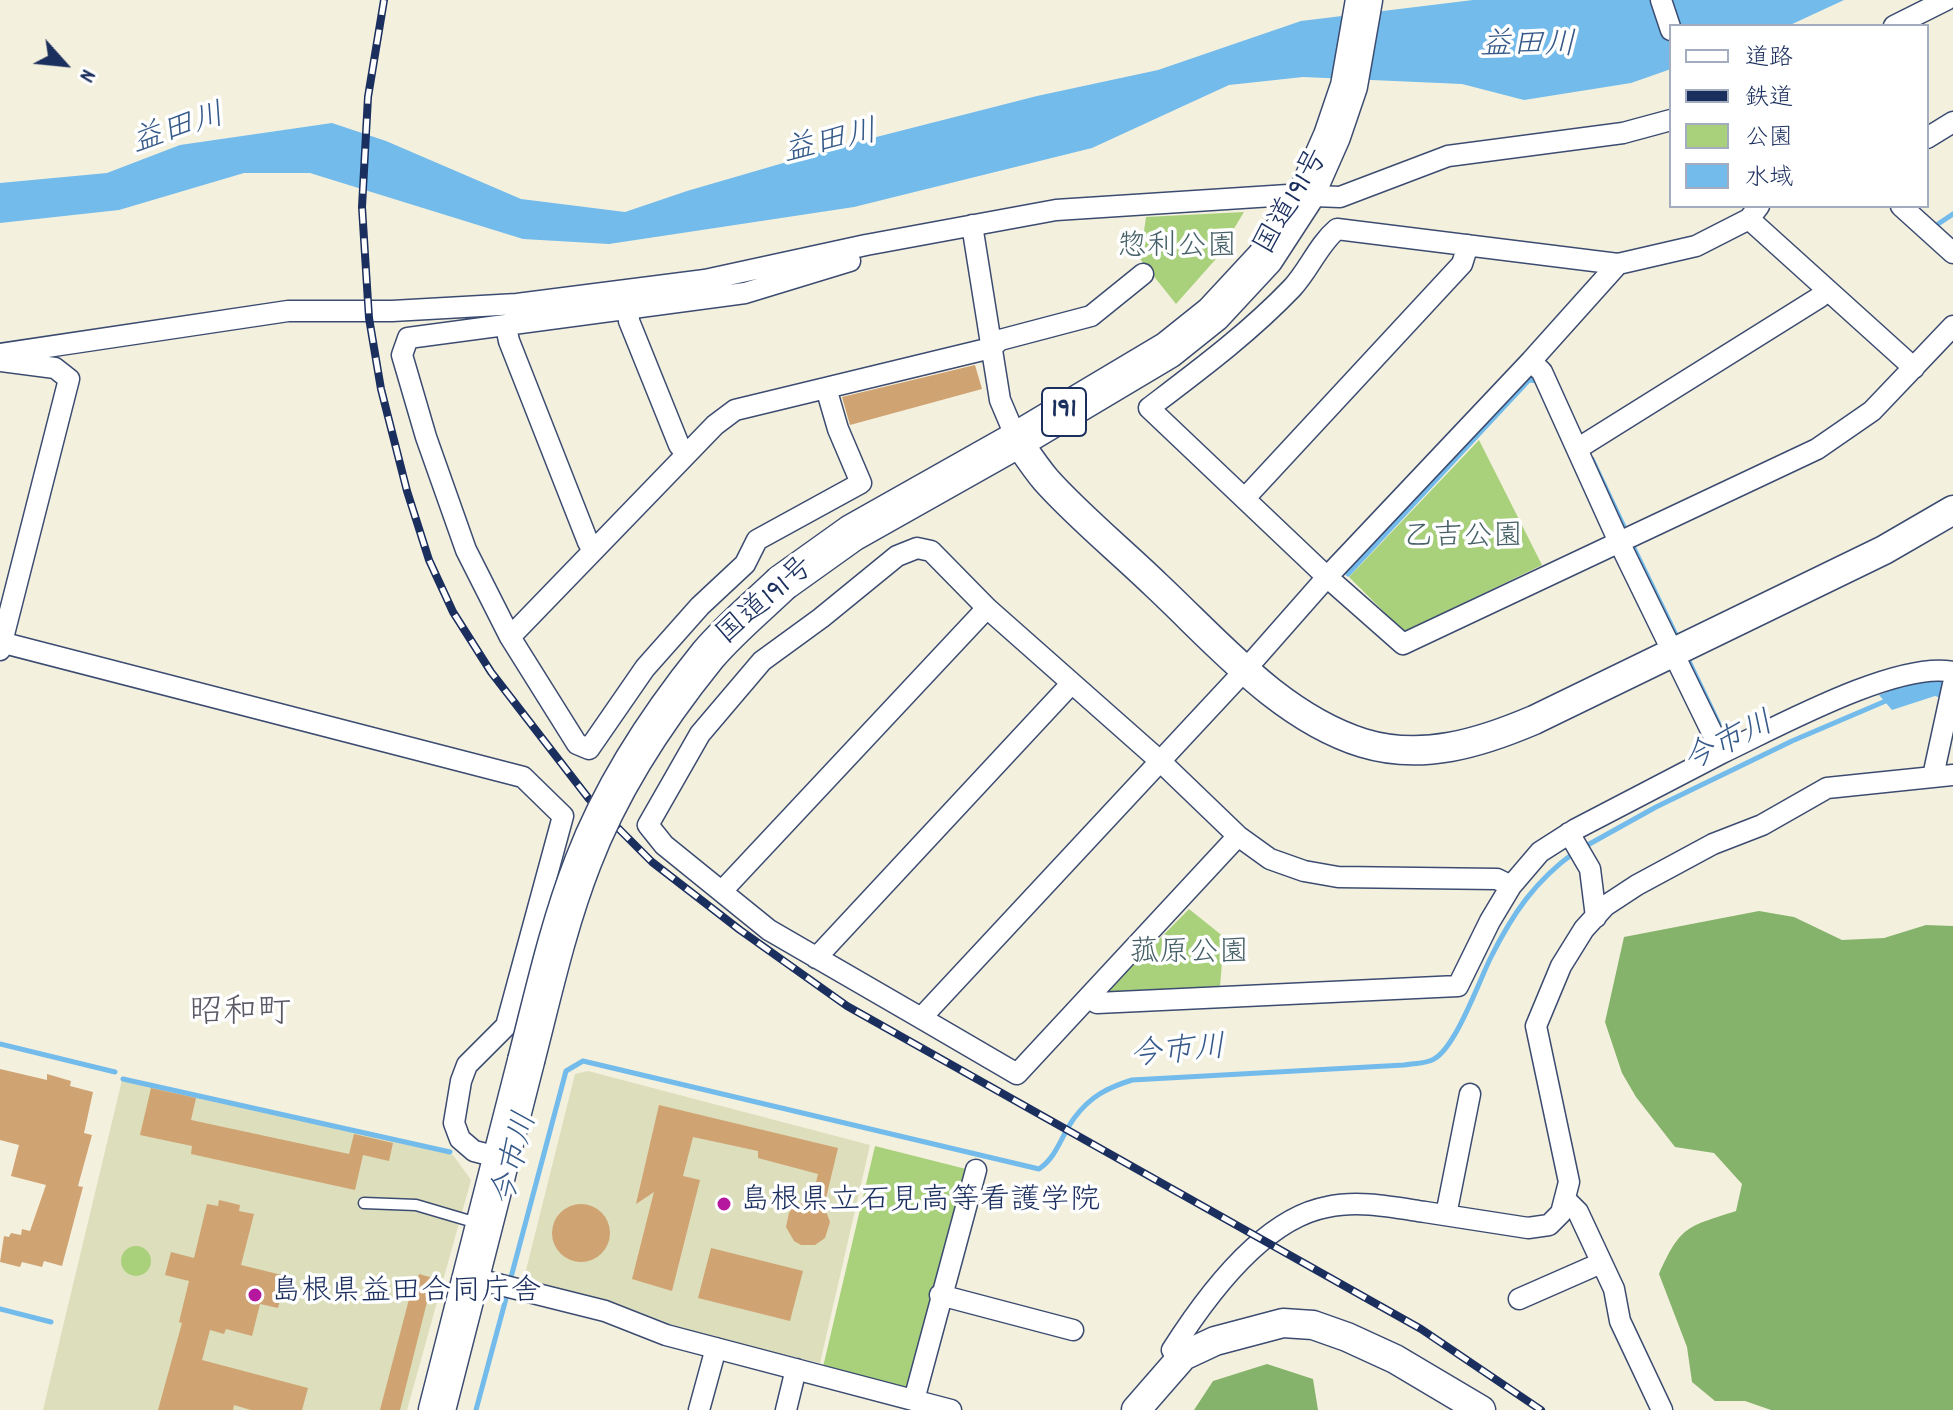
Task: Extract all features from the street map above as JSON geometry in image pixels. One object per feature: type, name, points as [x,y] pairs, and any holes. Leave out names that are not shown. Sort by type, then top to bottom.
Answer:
[{"type":"highway","name":"国道191号","points":[[437,1410],[554,953],[583,862],[617,788],[654,726],[710,653],[782,583],[852,533],[1168,350],[1213,314],[1265,258],[1306,195],[1332,136],[1349,86],[1364,0]]},
{"type":"street","points":[[1661,0],[1669,24]]},
{"type":"street","points":[[1898,24],[1946,0]]},
{"type":"street","points":[[0,354],[288,311],[392,311],[517,304],[705,280],[866,245],[1056,210],[1306,195],[1340,197],[1448,156],[1623,133],[1669,121]]},
{"type":"street","points":[[1929,137],[1953,122]]},
{"type":"street","points":[[1903,208],[1953,253]]},
{"type":"street","points":[[1914,368],[1827,290],[1754,213],[1696,246],[1618,264],[1337,229],[1329,235],[1295,286],[1234,344],[1149,408],[1327,577],[1403,644],[1817,449],[1872,411],[1914,368],[1953,326]]},
{"type":"street","points":[[972,225],[1000,400],[1017,440],[1047,481],[1246,669],[1287,703],[1322,726],[1365,743],[1412,750],[1456,748],[1490,739],[1884,550],[1953,510]]},
{"type":"street","points":[[826,388],[838,429],[861,483],[757,540],[745,564],[700,606],[645,668],[589,749],[577,744],[510,637],[466,550],[426,437],[402,355],[408,338],[745,293],[857,258],[866,245]]},
{"type":"street","points":[[1246,497],[1462,264],[1468,245]]},
{"type":"street","points":[[921,1018],[1618,264]]},
{"type":"street","points":[[510,637],[715,425],[735,410],[991,348],[1000,340],[1091,316],[1143,274]]},
{"type":"street","points":[[1577,449],[1827,290]]},
{"type":"street","points":[[629,310],[629,321],[679,445],[687,454]]},
{"type":"street","points":[[506,327],[514,356],[593,551]]},
{"type":"street","points":[[0,361],[55,368],[69,379],[1,645],[523,777],[563,816],[506,1026],[467,1065],[461,1081],[454,1123],[460,1139],[474,1151],[501,1158]]},
{"type":"street","points":[[1531,361],[1542,372],[1619,542],[1722,753]]},
{"type":"street","points":[[1238,836],[1017,1074],[769,930],[664,845],[648,825],[700,734],[762,661],[897,556],[917,548],[931,551],[987,608],[1160,761],[1238,836],[1270,859],[1304,871],[1338,877],[1497,879],[1511,886]]},
{"type":"street","points":[[722,891],[987,608]]},
{"type":"street","points":[[1089,998],[1097,1003],[1458,986],[1511,886],[1540,852],[1722,753],[1863,687],[1928,669],[1953,672]]},
{"type":"street","points":[[816,958],[1071,684]]},
{"type":"street","points":[[1183,1356],[1172,1350],[1195,1313],[1232,1270],[1290,1221],[1323,1207],[1381,1205],[1528,1228],[1549,1225],[1561,1213],[1569,1182],[1536,1026],[1561,966],[1584,929],[1605,906],[1637,885],[1713,844],[1762,825],[1827,788],[1943,776],[1950,693]]},
{"type":"street","points":[[1571,836],[1588,865],[1596,917]]},
{"type":"street","points":[[1446,1215],[1470,1094]]},
{"type":"street","points":[[914,1400],[976,1170]]},
{"type":"street","points":[[1565,1199],[1578,1212],[1614,1289],[1620,1321],[1662,1410]]},
{"type":"street","points":[[1519,1299],[1601,1263]]},
{"type":"street","points":[[469,1277],[605,1311],[666,1335],[951,1410]]},
{"type":"street","points":[[940,1295],[1073,1330]]},
{"type":"street","points":[[1136,1410],[1183,1356],[1215,1341],[1283,1323],[1313,1325],[1347,1337],[1395,1359],[1481,1410]]},
{"type":"street","points":[[699,1410],[716,1348]]},
{"type":"street","points":[[786,1410],[796,1369]]},
{"type":"lane","points":[[364,1203],[416,1205],[483,1225]]},
{"type":"shaded area","points":[[588,1071],[870,1145],[820,1363],[668,1328],[523,1282],[575,1074]]},
{"type":"shaded area","name":"島根県益田合同庁舎","points":[[122,1080],[453,1155],[471,1180],[407,1410],[43,1410]]},
{"type":"green space","name":"惣利公園","points":[[1244,212],[1215,260],[1176,304],[1140,259],[1146,217]]},
{"type":"green space","name":"乙吉公園","points":[[1479,440],[1542,565],[1404,632],[1349,577]]},
{"type":"green space","name":"菰原公園","points":[[1189,909],[1224,937],[1220,987],[1107,992]]},
{"type":"green space","points":[[1759,911],[1794,917],[1842,940],[1884,938],[1926,925],[1953,926],[1953,1410],[1771,1410],[1745,1401],[1715,1401],[1692,1382],[1687,1347],[1659,1274],[1673,1246],[1687,1230],[1736,1211],[1742,1184],[1714,1153],[1675,1147],[1636,1097],[1622,1073],[1605,1022],[1624,937]]},
{"type":"green space","points":[[875,1146],[966,1169],[911,1388],[823,1367]]},
{"type":"green space","points":[[136,1246],[142,1247],[150,1255],[150,1267],[142,1275],[136,1276],[130,1275],[122,1267],[121,1261],[122,1255],[130,1247]]},
{"type":"green space","points":[[1267,1364],[1313,1379],[1318,1410],[1194,1410],[1213,1381]]},
{"type":"water","name":"益田川","points":[[1473,0],[1844,0],[1792,24],[1669,24],[1669,70],[1631,83],[1524,100],[1462,84],[1303,77],[1229,85],[1092,148],[854,207],[609,244],[523,239],[310,173],[244,173],[119,210],[0,223],[0,183],[107,173],[180,145],[332,123],[386,141],[521,199],[625,212],[845,145],[1037,96],[1158,70],[1301,21]]},
{"type":"water","points":[[1935,679],[1953,683],[1941,698],[1935,696],[1892,710],[1879,695],[1916,681]]},
{"type":"building","points":[[975,365],[982,389],[850,425],[842,397]]},
{"type":"building","points":[[0,1069],[47,1080],[47,1074],[71,1081],[70,1086],[93,1092],[84,1133],[92,1135],[78,1186],[83,1187],[62,1266],[44,1261],[42,1267],[22,1262],[20,1267],[0,1262],[4,1236],[9,1237],[11,1233],[21,1235],[22,1229],[30,1231],[46,1185],[11,1176],[19,1145],[0,1140]]},
{"type":"building","points":[[151,1088],[196,1098],[191,1120],[349,1154],[354,1134],[393,1143],[389,1161],[363,1155],[355,1190],[191,1154],[192,1146],[140,1135]]},
{"type":"building","points":[[659,1105],[838,1148],[824,1206],[830,1222],[825,1238],[815,1245],[801,1245],[794,1241],[786,1227],[793,1207],[812,1199],[818,1174],[758,1158],[758,1151],[693,1137],[683,1176],[700,1180],[672,1291],[632,1279],[654,1192],[636,1204]]},
{"type":"building","points":[[219,1200],[240,1205],[239,1211],[254,1214],[241,1265],[286,1276],[278,1308],[260,1304],[252,1336],[226,1329],[224,1334],[210,1330],[202,1360],[308,1388],[302,1410],[251,1410],[234,1405],[233,1410],[158,1410],[182,1323],[179,1322],[189,1281],[165,1275],[171,1252],[194,1258],[207,1204],[218,1206]]},
{"type":"building","points":[[581,1204],[602,1212],[610,1233],[602,1254],[581,1262],[560,1254],[552,1233],[560,1212]]},
{"type":"building","points":[[711,1248],[803,1271],[790,1321],[698,1298]]},
{"type":"building","points":[[419,1274],[433,1278],[400,1410],[380,1410],[413,1284],[416,1285]]},
{"type":"waterway","points":[[1938,224],[1953,214]]},
{"type":"waterway","points":[[1348,574],[1529,380],[1538,381]]},
{"type":"waterway","points":[[1592,459],[1627,533]]},
{"type":"waterway","points":[[1631,542],[1679,641]]},
{"type":"waterway","points":[[1687,657],[1719,724]]},
{"type":"waterway","name":"今市川","points":[[1584,847],[1656,807],[1792,741],[1888,700]]},
{"type":"waterway","name":"今市川","points":[[510,1281],[566,1071],[583,1061],[1039,1169],[1051,1158],[1070,1124],[1087,1103],[1107,1090],[1132,1080],[1404,1065],[1434,1059],[1459,1028],[1491,957],[1517,912],[1548,874],[1575,852]]},
{"type":"waterway","points":[[0,1044],[115,1072]]},
{"type":"waterway","points":[[123,1079],[450,1152]]},
{"type":"waterway","name":"今市川","points":[[476,1410],[508,1291]]},
{"type":"waterway","points":[[0,1309],[51,1322]]},
{"type":"railway","points":[[384,0],[368,97],[362,207],[369,318],[381,389],[407,491],[429,560],[453,612],[491,672],[589,799],[652,862],[740,930],[847,1006],[1421,1329],[1541,1410]]},
{"type":"place","name":"島根県立石見高等看護学院","points":[[724,1204]]},
{"type":"place","name":"島根県益田合同庁舎","points":[[255,1295]]},
{"type":"district","name":"昭和町","points":[[240,1016]]}]
